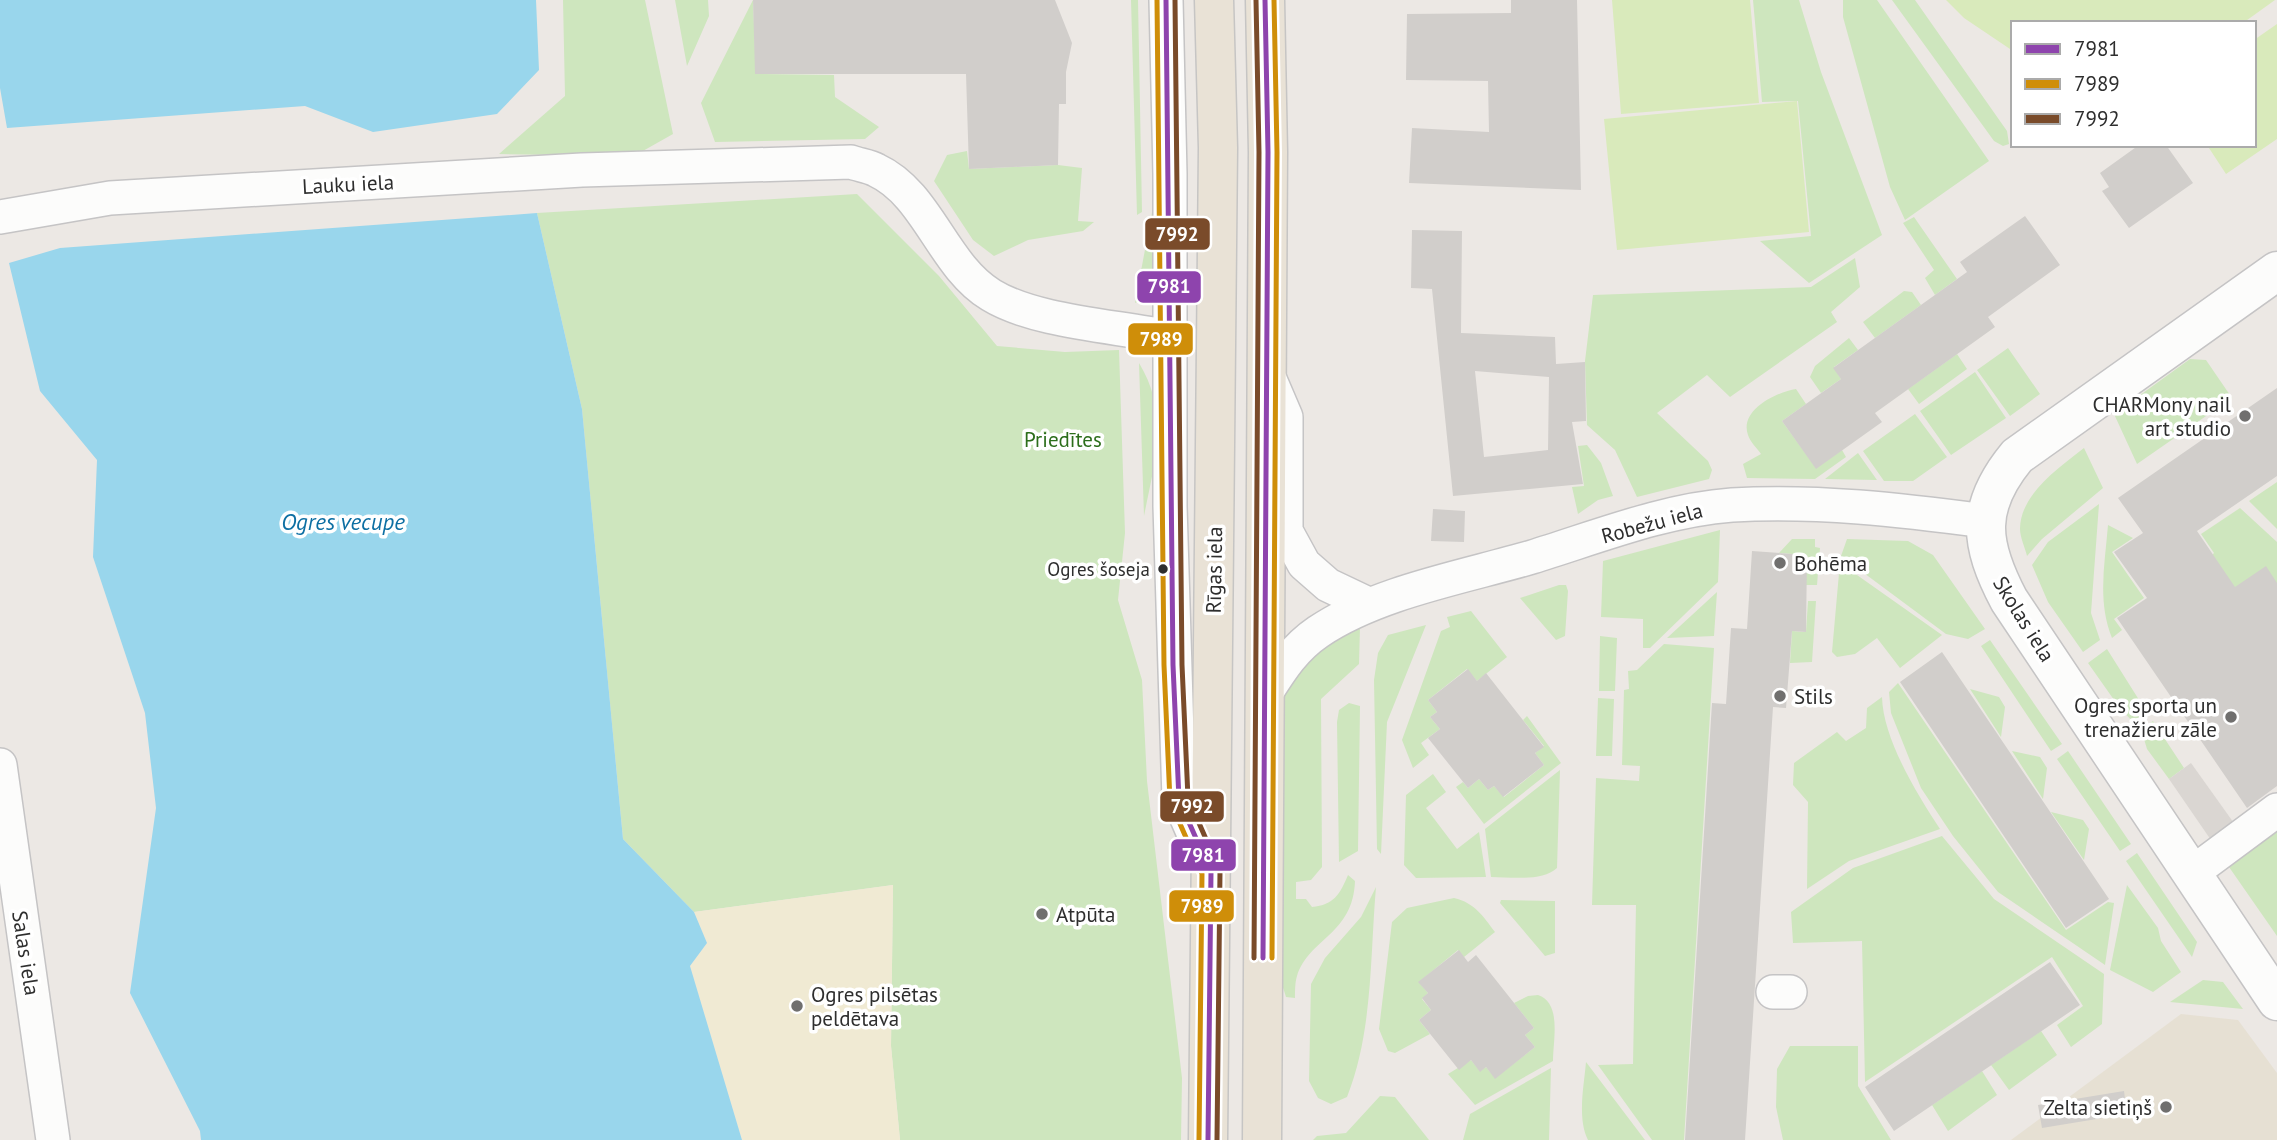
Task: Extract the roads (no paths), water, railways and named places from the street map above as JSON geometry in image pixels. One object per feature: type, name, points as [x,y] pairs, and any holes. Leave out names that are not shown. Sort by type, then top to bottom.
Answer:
[{"type":"highway","name":"Rīgas iela","points":[[1208,1140],[1218,148],[1214,0]]},
{"type":"highway","points":[[1262,1140],[1268,374],[1265,0]]},
{"type":"main road","name":"Skolas iela","points":[[2277,271],[2017,456],[1999,478],[1988,503],[1985,521],[1987,544],[1994,571],[2009,600],[2277,1002]]},
{"type":"street","points":[[1166,0],[1170,174],[1168,337],[1172,665],[1179,800],[1211,872]]},
{"type":"street","name":"Lauku iela","points":[[0,217],[110,198],[697,166],[851,162],[877,170],[922,211],[957,265],[990,295],[1030,312],[1168,337]]},
{"type":"street","points":[[1268,374],[1286,417],[1286,531],[1304,564],[1328,585],[1368,604]]},
{"type":"street","name":"Robežu iela","points":[[1264,696],[1289,655],[1318,632],[1368,604],[1670,514],[1734,505],[1900,509],[1985,521]]},
{"type":"street","name":"Salas iela","points":[[0,765],[11,935],[53,1140]]},
{"type":"street","points":[[2192,873],[2277,810]]},
{"type":"water","points":[[0,0],[536,0],[539,70],[497,114],[373,132],[305,106],[7,128],[0,88]]},
{"type":"water","name":"Ogres vecupe","points":[[537,213],[582,409],[623,839],[694,912],[707,943],[690,966],[742,1140],[201,1140],[200,1131],[130,993],[156,808],[145,713],[93,557],[97,460],[40,391],[9,263],[60,248]]},
{"type":"place","name":"CHARMony nail art studio","points":[[2245,416]]},
{"type":"place","name":"Bohēma","points":[[1780,563]]},
{"type":"place","name":"Ogres šoseja","points":[[1163,569]]},
{"type":"place","name":"Stils","points":[[1780,696]]},
{"type":"place","name":"Ogres sporta un trenažieru zāle","points":[[2231,717]]},
{"type":"place","name":"Atpūta","points":[[1042,914]]},
{"type":"place","name":"Ogres pilsētas peldētava","points":[[797,1006]]},
{"type":"place","name":"Zelta sietiņš","points":[[2166,1107]]},
{"type":"park label","name":"Priedītes","points":[[1063,439]]}]
